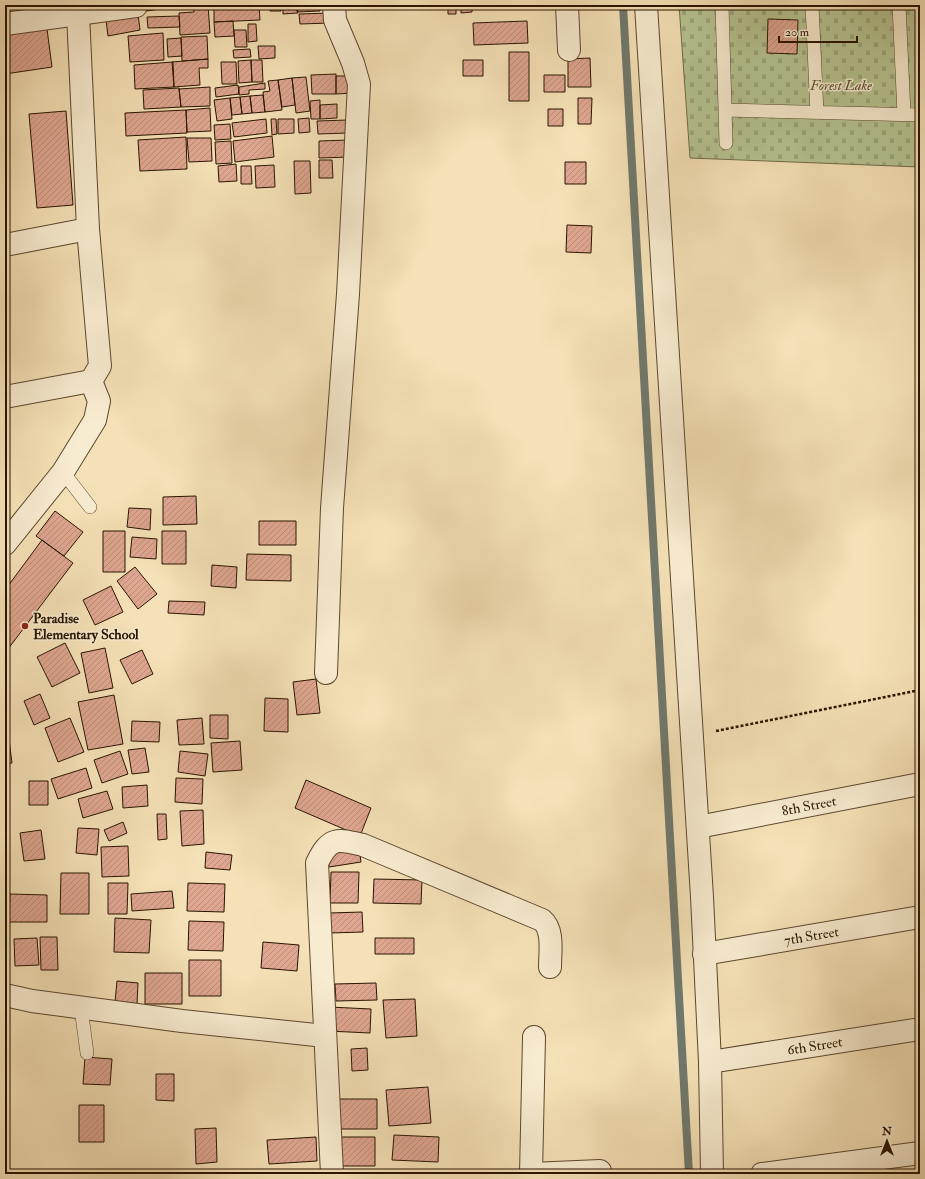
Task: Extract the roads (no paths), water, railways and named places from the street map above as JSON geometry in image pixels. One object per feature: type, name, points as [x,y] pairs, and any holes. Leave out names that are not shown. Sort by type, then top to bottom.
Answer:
[{"type":"street","points":[[326,673],[332,508],[348,294],[359,84],[353,63],[334,20],[334,5]]},
{"type":"street","points":[[567,5],[569,50]]},
{"type":"street","points":[[646,5],[698,826],[710,1062],[712,1174]]},
{"type":"street","points":[[5,24],[136,6]]},
{"type":"street","points":[[5,397],[91,380],[100,366],[88,229],[78,14]]},
{"type":"street","points":[[5,245],[88,229]]},
{"type":"street","points":[[5,544],[62,472],[96,415],[99,401],[91,380]]},
{"type":"street","name":"8th Street","points":[[698,826],[920,784]]},
{"type":"street","points":[[332,1174],[316,863],[322,851],[331,844],[341,840],[364,845],[542,920],[548,925],[550,931],[550,967]]},
{"type":"street","name":"7th Street","points":[[704,954],[920,917]]},
{"type":"street","points":[[5,995],[81,1008],[182,1021],[325,1036]]},
{"type":"street","name":"6th Street","points":[[710,1062],[920,1028]]},
{"type":"street","points":[[534,1037],[531,1174],[600,1170]]},
{"type":"street","points":[[762,1174],[920,1153]]},
{"type":"lane","points":[[722,5],[726,143]]},
{"type":"lane","points":[[812,5],[817,112]]},
{"type":"lane","points":[[899,5],[904,114]]},
{"type":"lane","points":[[726,110],[920,115]]},
{"type":"lane","points":[[62,472],[90,507]]},
{"type":"lane","points":[[81,1008],[87,1053]]},
{"type":"waterway","points":[[623,5],[689,1174]]},
{"type":"place","name":"Paradise Elementary School","points":[[25,626]]},
{"type":"park label","name":"Forest Lake","points":[[841,85]]}]
